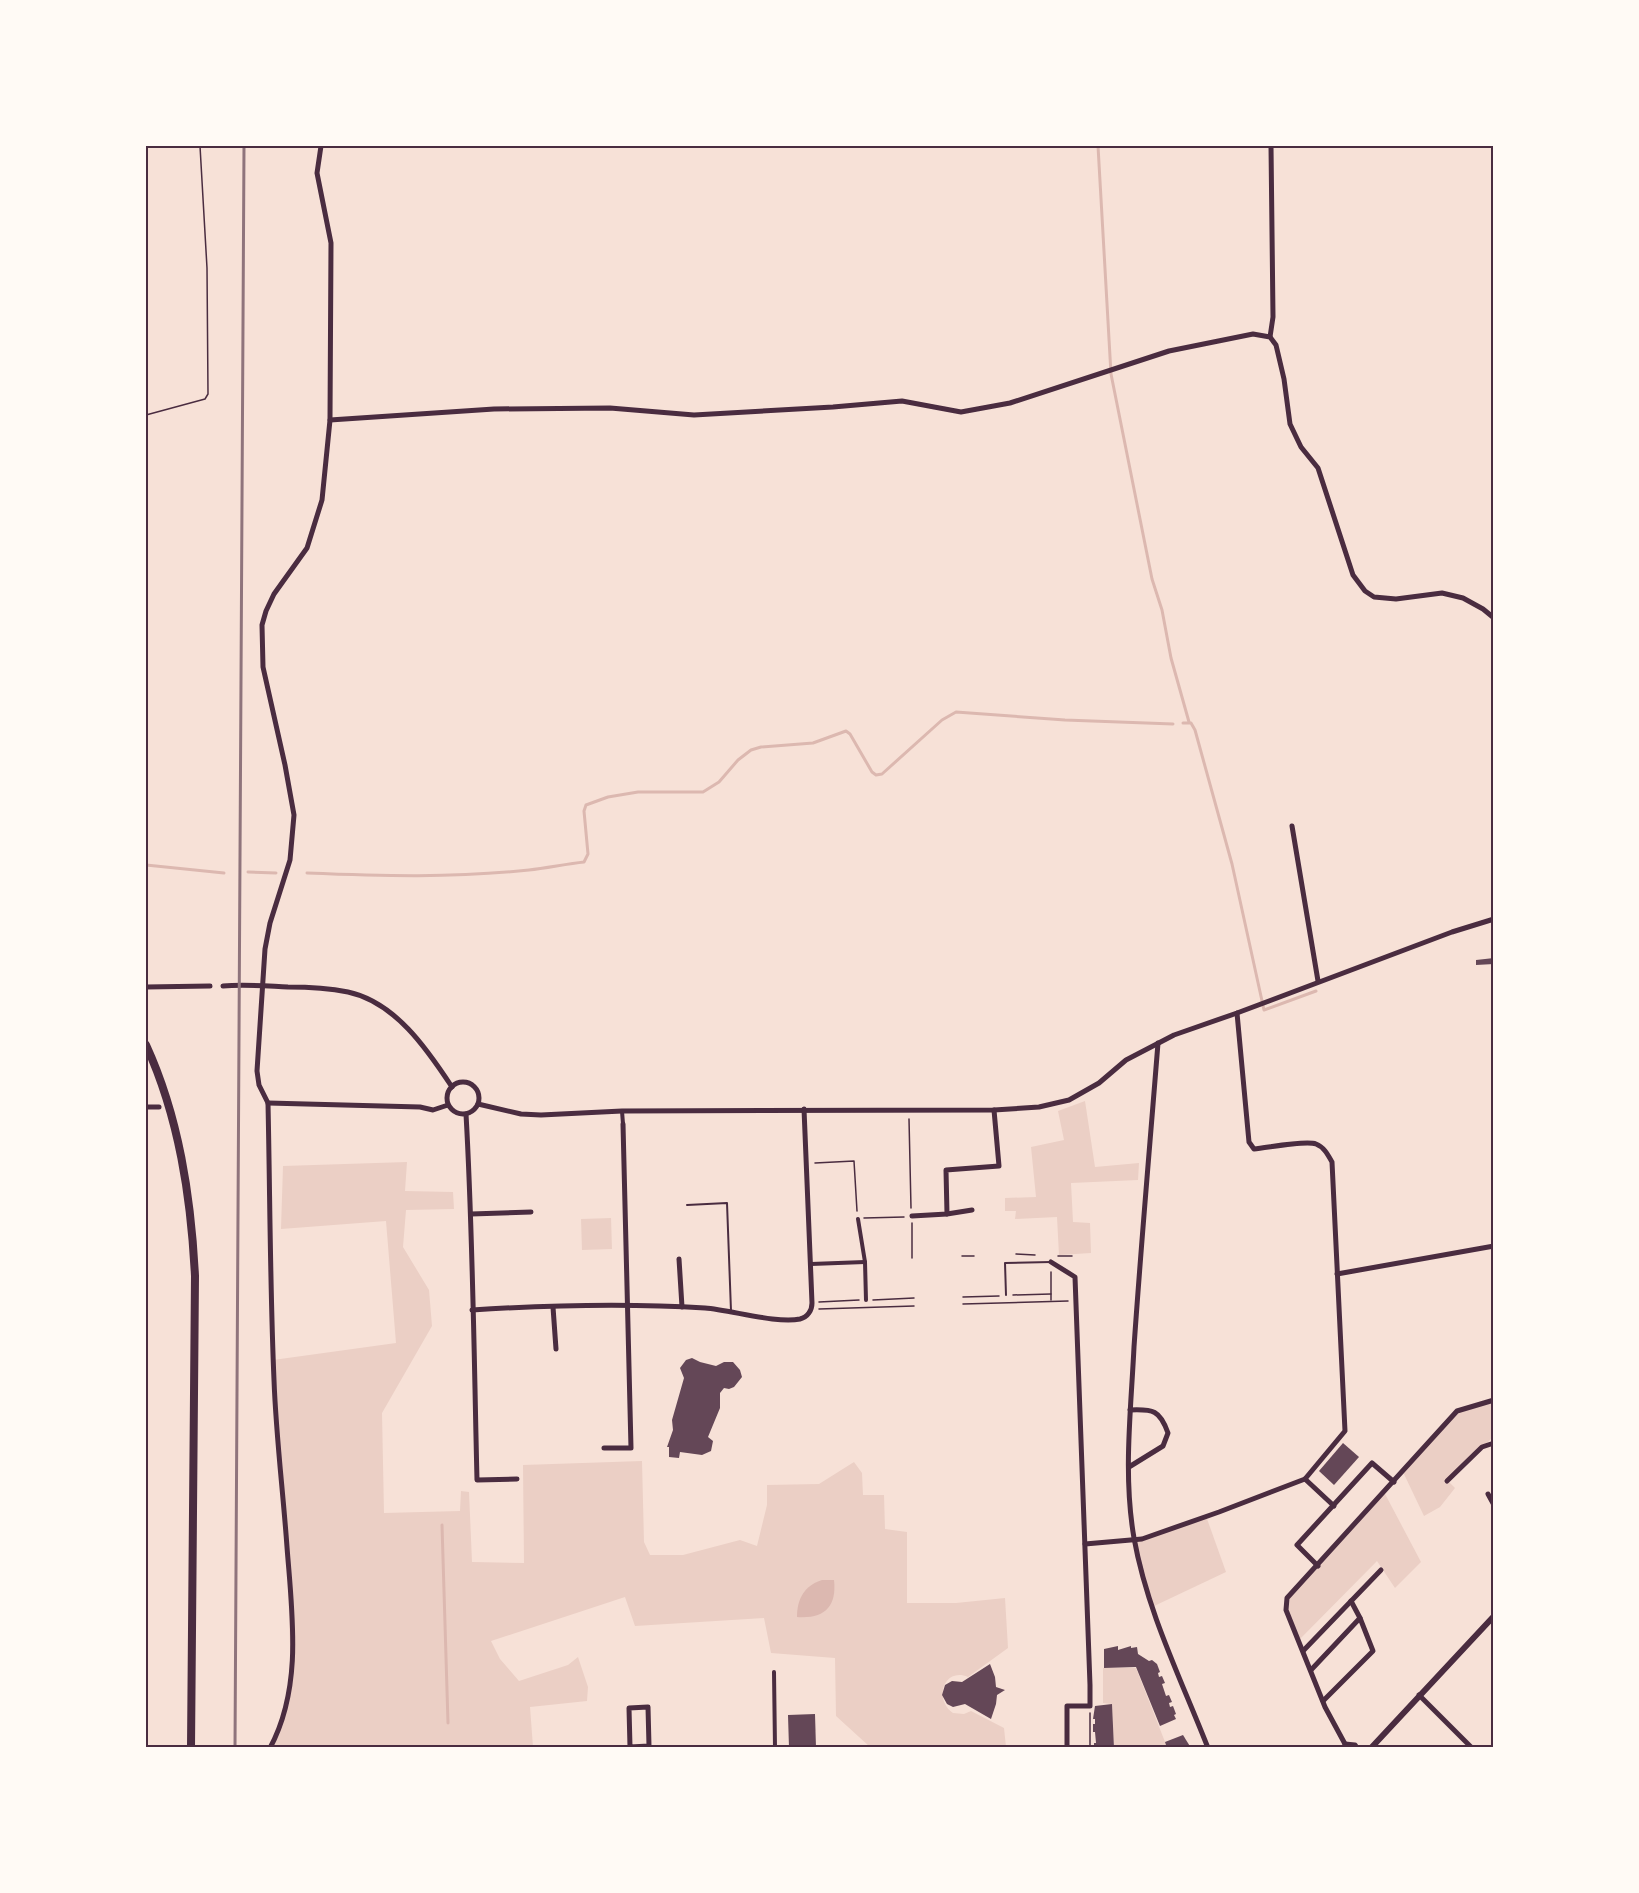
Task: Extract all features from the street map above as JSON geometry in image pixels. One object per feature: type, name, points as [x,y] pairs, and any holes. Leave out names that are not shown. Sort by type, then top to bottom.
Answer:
[{"type":"highway","points":[[146,1045],[171,1114],[179,1146],[188,1193],[194,1248],[191,1748]]},
{"type":"street","points":[[270,1748],[278,1733],[288,1699],[293,1659],[291,1597],[274,1380],[268,1103],[259,1085],[257,1071],[262,976],[270,923],[290,860],[294,815],[263,666],[262,625],[274,594],[307,548],[322,500],[330,420],[331,243],[317,173],[321,146]]},
{"type":"street","points":[[1270,337],[1273,317],[1271,146]]},
{"type":"street","points":[[330,420],[494,410],[610,408],[694,415],[902,401],[960,412],[1011,403],[1169,351],[1253,334],[1270,337],[1276,345],[1284,379],[1290,423],[1301,447],[1318,468],[1353,575],[1365,591],[1374,597],[1396,598],[1442,593],[1463,598],[1494,618]]},
{"type":"street","points":[[1292,826],[1318,981]]},
{"type":"street","points":[[478,1104],[521,1114],[804,1109],[994,1110],[1039,1107],[1069,1101],[1099,1083],[1126,1060],[1158,1043],[1318,981],[1494,919]]},
{"type":"street","points":[[146,987],[210,986]]},
{"type":"street","points":[[223,986],[316,988],[350,993],[364,998],[378,1005],[400,1022],[417,1040],[452,1087]]},
{"type":"street","points":[[1085,1544],[1135,1540],[1229,1509],[1305,1479],[1345,1431],[1332,1162],[1317,1144],[1254,1149],[1249,1142],[1237,1013]]},
{"type":"street","points":[[1158,1043],[1130,1410],[1129,1467],[1132,1521],[1146,1592],[1208,1748]]},
{"type":"street","points":[[462,1082],[472,1085],[478,1093],[478,1104],[474,1110],[466,1114],[458,1114],[448,1105],[447,1095],[452,1087],[462,1082]]},
{"type":"street","points":[[268,1103],[420,1107],[433,1110],[448,1105]]},
{"type":"street","points":[[146,1107],[159,1107]]},
{"type":"street","points":[[472,1310],[629,1306],[731,1311],[783,1319],[800,1319],[806,1316],[812,1309],[804,1109]]},
{"type":"street","points":[[947,1214],[946,1170],[999,1166],[994,1110]]},
{"type":"street","points":[[604,1448],[631,1448],[622,1111]]},
{"type":"street","points":[[466,1114],[471,1214],[477,1480],[517,1479]]},
{"type":"street","points":[[912,1216],[972,1210]]},
{"type":"street","points":[[471,1214],[531,1212]]},
{"type":"street","points":[[858,1218],[865,1262],[866,1300]]},
{"type":"street","points":[[1337,1274],[1494,1246]]},
{"type":"street","points":[[679,1259],[682,1307]]},
{"type":"street","points":[[811,1264],[865,1262]]},
{"type":"street","points":[[1050,1262],[1075,1277],[1085,1544],[1090,1706],[1067,1706],[1067,1748]]},
{"type":"street","points":[[553,1307],[556,1348]]},
{"type":"street","points":[[1357,1748],[1354,1745],[1345,1746],[1323,1701],[1286,1610],[1287,1598],[1457,1412],[1494,1400]]},
{"type":"street","points":[[1129,1467],[1163,1446],[1168,1433],[1166,1425],[1155,1411],[1130,1410]]},
{"type":"street","points":[[1447,1481],[1482,1447],[1494,1443]]},
{"type":"street","points":[[1318,1566],[1297,1545],[1372,1463],[1394,1482]]},
{"type":"street","points":[[1305,1479],[1334,1506]]},
{"type":"street","points":[[1488,1494],[1494,1505]]},
{"type":"street","points":[[1303,1652],[1381,1570]]},
{"type":"street","points":[[1323,1701],[1373,1651],[1351,1601]]},
{"type":"street","points":[[1371,1748],[1494,1616]]},
{"type":"street","points":[[1311,1670],[1360,1618]]},
{"type":"street","points":[[774,1672],[775,1748]]},
{"type":"street","points":[[1419,1695],[1470,1746]]},
{"type":"street","points":[[648,1707],[649,1746],[639,1747],[630,1747],[629,1708],[648,1707]]},
{"type":"lane","points":[[687,1205],[727,1203],[731,1311]]},
{"type":"lane","points":[[1006,1296],[1005,1263],[1050,1262]]},
{"type":"path","points":[[146,415],[205,399],[208,394],[207,268],[200,146]]},
{"type":"path","points":[[909,1109],[912,1258]]},
{"type":"path","points":[[806,1164],[854,1161],[858,1218],[912,1216]]},
{"type":"path","points":[[962,1256],[974,1256]]},
{"type":"path","points":[[1050,1262],[1050,1301]]},
{"type":"path","points":[[963,1304],[1076,1301]]},
{"type":"path","points":[[812,1309],[914,1306]]},
{"type":"path","points":[[1090,1706],[1090,1748]]},
{"type":"shaded area","points":[[1085,1101],[1095,1167],[1139,1163],[1138,1180],[1071,1183],[1073,1222],[1090,1223],[1091,1253],[1059,1255],[1057,1217],[1015,1219],[1016,1211],[1005,1211],[1005,1198],[1036,1197],[1031,1147],[1064,1140],[1058,1111]]},
{"type":"shaded area","points":[[407,1162],[405,1191],[453,1192],[454,1209],[406,1210],[403,1247],[429,1290],[432,1326],[382,1413],[384,1513],[460,1511],[461,1491],[469,1492],[472,1562],[524,1563],[523,1465],[642,1461],[644,1542],[650,1555],[683,1555],[740,1540],[757,1546],[767,1505],[767,1485],[819,1484],[854,1462],[862,1473],[863,1495],[884,1495],[885,1529],[907,1532],[907,1603],[956,1603],[1005,1598],[1008,1648],[968,1677],[953,1676],[947,1680],[943,1693],[947,1707],[953,1713],[964,1714],[971,1711],[1004,1728],[1006,1747],[870,1747],[836,1716],[835,1658],[771,1653],[764,1618],[635,1626],[625,1597],[491,1641],[500,1659],[519,1681],[568,1665],[578,1657],[588,1687],[587,1701],[530,1707],[533,1747],[272,1748],[278,1733],[291,1676],[287,1553],[273,1360],[396,1343],[386,1221],[281,1229],[283,1166]]},
{"type":"shaded area","points":[[611,1218],[612,1249],[582,1250],[581,1219]]},
{"type":"shaded area","points":[[1493,1400],[1493,1437],[1448,1481],[1455,1488],[1440,1507],[1424,1516],[1403,1472],[1457,1411]]},
{"type":"shaded area","points":[[1384,1492],[1421,1562],[1395,1588],[1377,1561],[1299,1640],[1286,1610],[1287,1598]]},
{"type":"shaded area","points":[[1206,1516],[1226,1572],[1152,1607],[1135,1540]]},
{"type":"shaded area","points":[[822,1580],[834,1580],[831,1604],[815,1616],[797,1617],[798,1604],[803,1594],[810,1586]]},
{"type":"shaded area","points":[[1103,1668],[1136,1668],[1167,1747],[1114,1747],[1112,1704],[1103,1703]]},
{"type":"building","points":[[1494,958],[1494,964],[1476,965],[1476,960]]},
{"type":"building","points":[[692,1358],[716,1366],[724,1362],[733,1362],[740,1370],[742,1377],[734,1387],[724,1388],[720,1393],[720,1408],[708,1437],[713,1441],[711,1451],[702,1455],[680,1452],[679,1458],[669,1457],[669,1447],[667,1447],[673,1430],[672,1420],[684,1378],[680,1368],[686,1360]]},
{"type":"building","points":[[1343,1443],[1359,1457],[1334,1485],[1319,1471]]},
{"type":"building","points":[[1118,1646],[1118,1650],[1131,1646],[1131,1648],[1137,1647],[1138,1654],[1157,1664],[1159,1677],[1162,1676],[1165,1683],[1162,1684],[1166,1696],[1169,1695],[1172,1702],[1169,1703],[1170,1707],[1173,1706],[1176,1719],[1160,1726],[1136,1667],[1104,1668],[1104,1649]]},
{"type":"building","points":[[990,1664],[996,1687],[1005,1690],[997,1695],[991,1719],[965,1704],[953,1707],[947,1704],[942,1695],[945,1685],[952,1681],[962,1682]]},
{"type":"building","points":[[1112,1704],[1114,1748],[1094,1748],[1094,1743],[1096,1743],[1095,1732],[1093,1732],[1095,1706]]},
{"type":"building","points":[[815,1714],[816,1748],[789,1748],[788,1715]]},
{"type":"building","points":[[1183,1735],[1191,1748],[1167,1748],[1165,1742]]},
{"type":"waterway","points":[[1098,146],[1111,374],[1152,579],[1162,610],[1171,658],[1189,722]]},
{"type":"waterway","points":[[307,873],[473,874],[529,870],[584,862],[588,854],[584,811],[586,805],[608,797],[638,792],[703,792],[719,782],[738,760],[751,750],[761,747],[813,743],[846,731],[872,772],[876,775],[882,774],[942,720],[956,712],[1065,720],[1173,724]]},
{"type":"waterway","points":[[1183,723],[1191,723],[1195,730],[1232,864],[1264,1010],[1316,991]]},
{"type":"waterway","points":[[146,865],[224,873]]},
{"type":"waterway","points":[[248,872],[276,873]]},
{"type":"waterway","points":[[442,1525],[448,1723]]},
{"type":"railway","points":[[235,1748],[244,146]]}]
